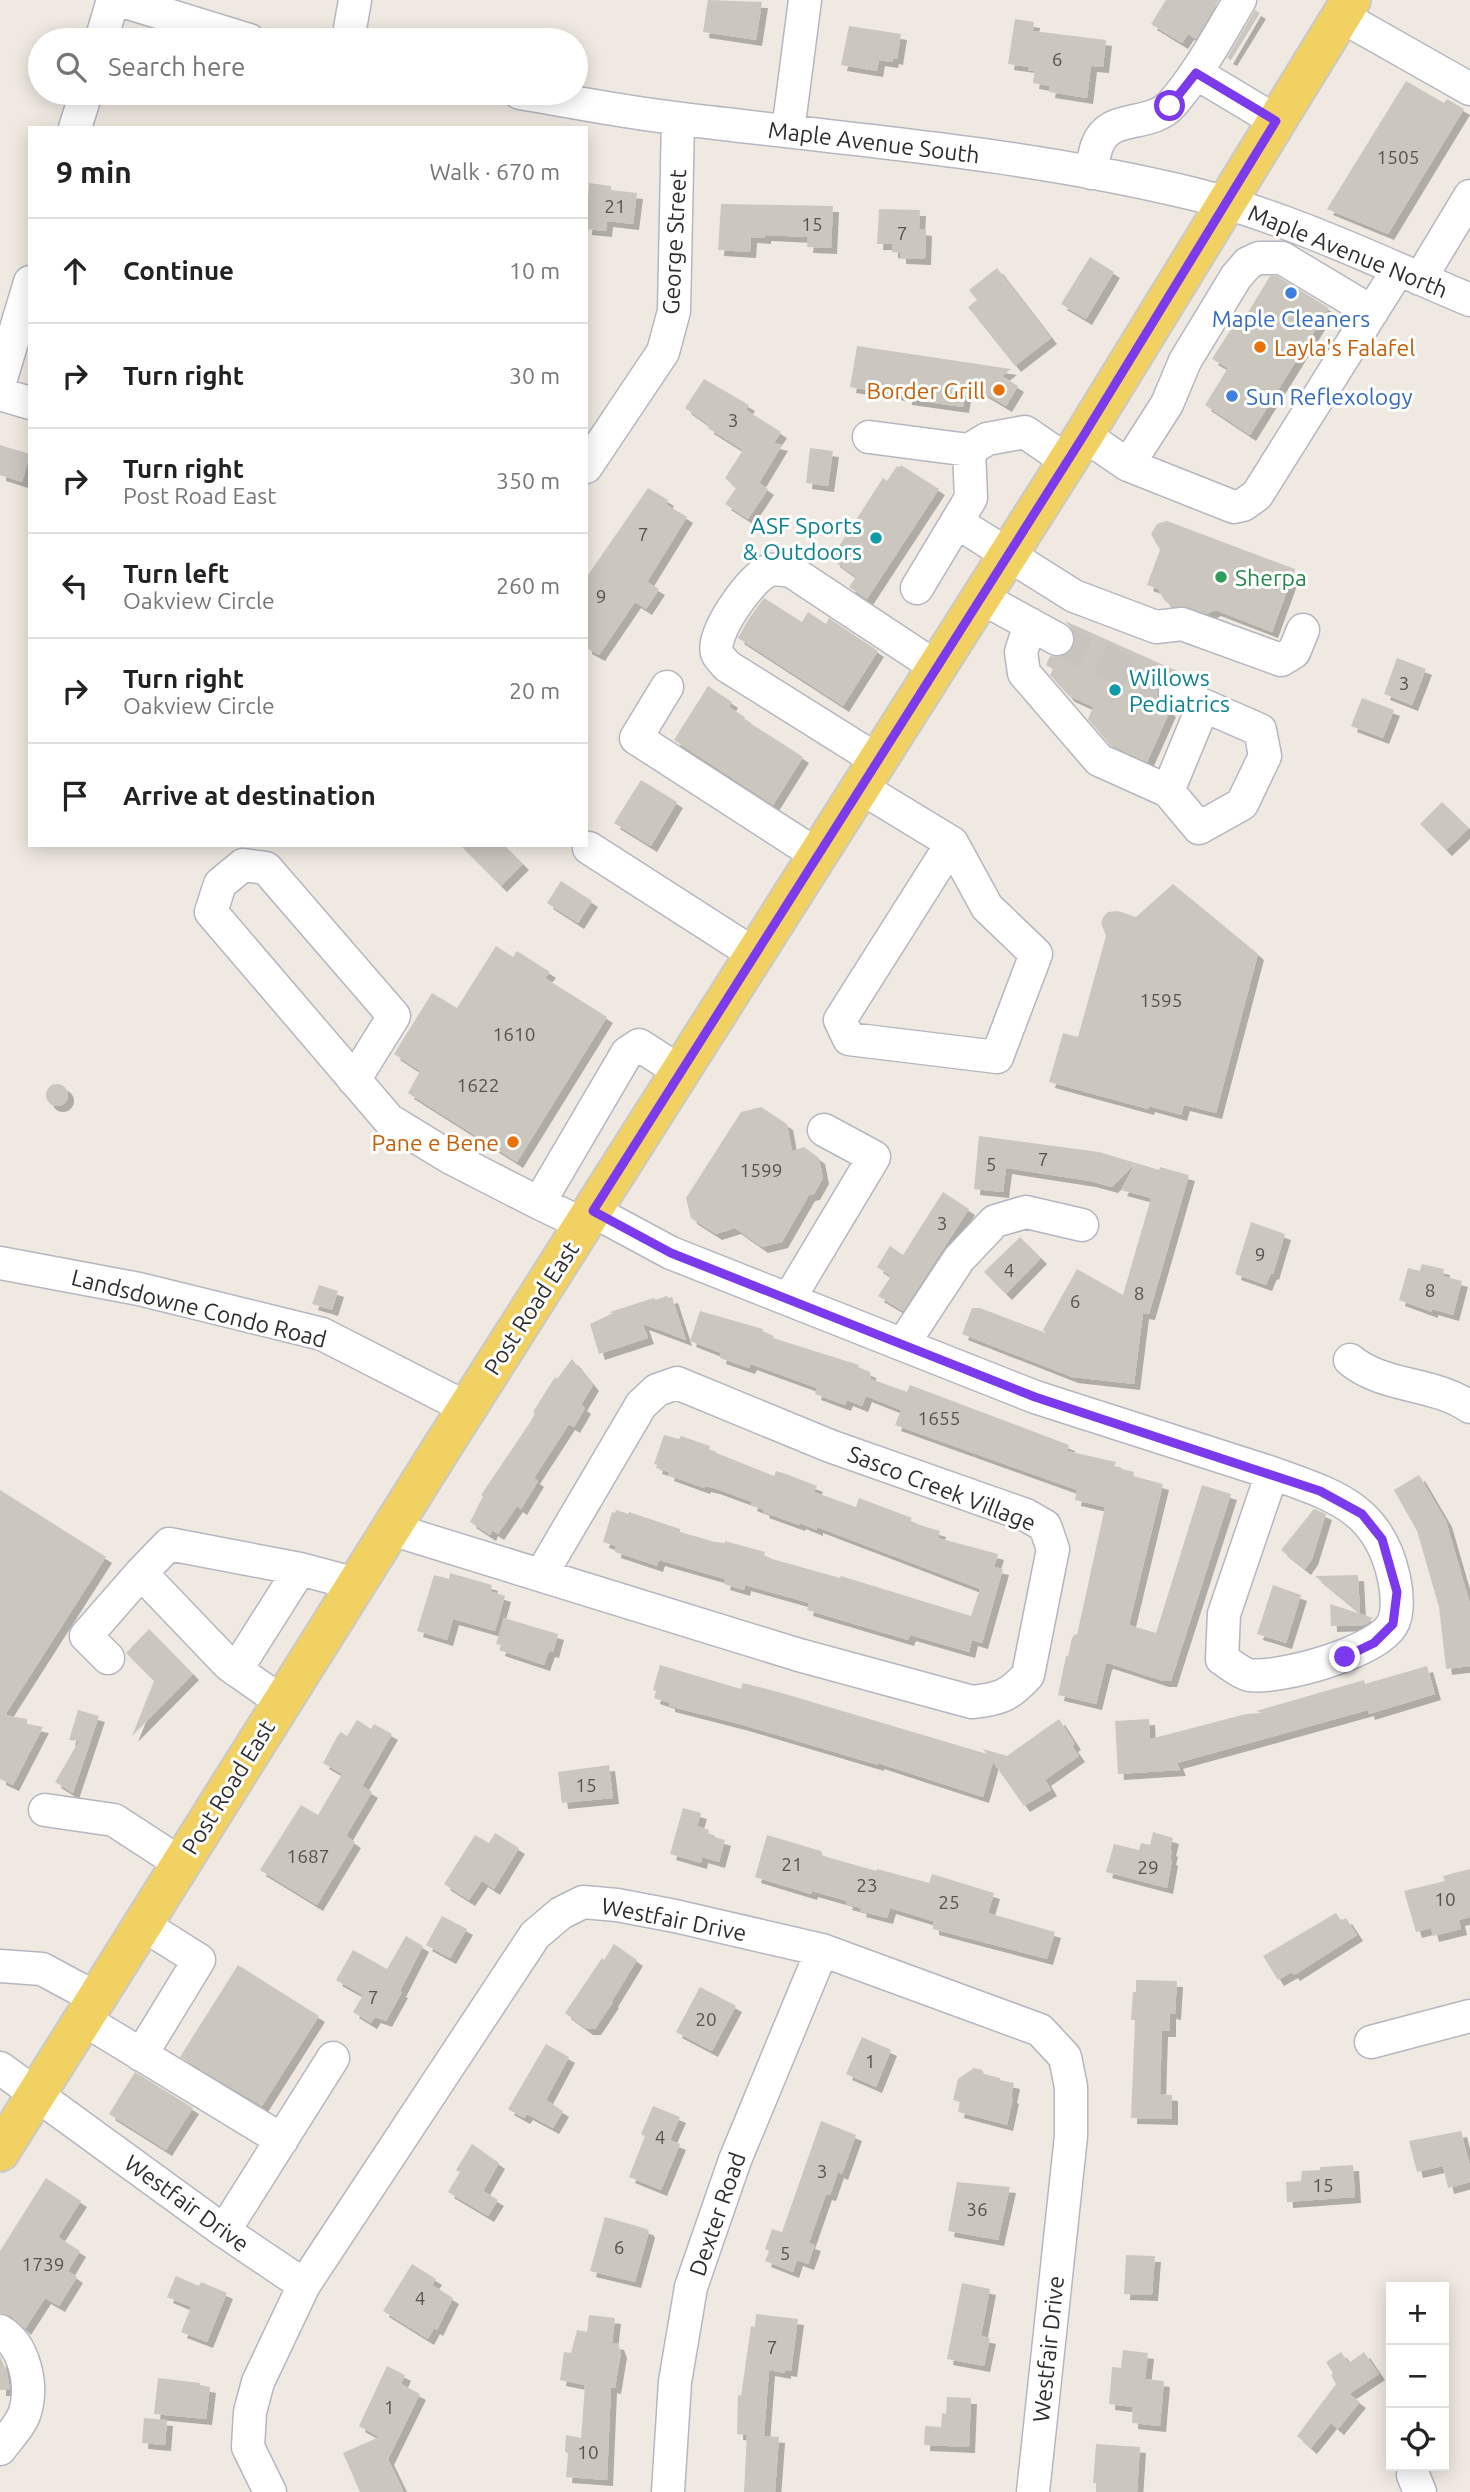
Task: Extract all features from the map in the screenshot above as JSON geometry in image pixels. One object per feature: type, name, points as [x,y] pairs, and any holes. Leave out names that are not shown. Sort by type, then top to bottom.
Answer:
[{"type":"main road","name":"Post Road East","points":[[0,2152],[467,1408],[1076,448],[1346,8]]},
{"type":"street","points":[[105,28],[113,0]]},
{"type":"street","points":[[119,0],[210,28]]},
{"type":"street","points":[[350,28],[355,0]]},
{"type":"street","points":[[788,131],[805,0]]},
{"type":"street","points":[[1091,173],[1097,145],[1106,130],[1119,123],[1157,116],[1170,106],[1196,73],[1240,0]]},
{"type":"street","points":[[1346,8],[1470,89]]},
{"type":"street","points":[[1196,73],[1276,121]]},
{"type":"street","name":"Maple Avenue South","points":[[588,104],[678,119],[1014,160],[1091,173],[1227,204]]},
{"type":"street","points":[[76,126],[82,105]]},
{"type":"street","name":"George Street","points":[[588,464],[663,352],[674,311],[678,119]]},
{"type":"street","points":[[869,437],[969,450],[987,439],[1025,432],[1128,465],[1234,507],[1243,505],[1256,495],[1372,312],[1409,274],[1470,195]]},
{"type":"street","name":"Maple Avenue North","points":[[1227,204],[1287,224],[1470,300]]},
{"type":"street","points":[[1128,465],[1167,404],[1185,361],[1248,263],[1259,258],[1282,258],[1372,312]]},
{"type":"street","points":[[0,382],[28,289]]},
{"type":"street","points":[[0,394],[28,402]]},
{"type":"street","points":[[917,588],[971,499],[969,450]]},
{"type":"street","points":[[958,523],[1074,596],[1156,627],[1182,624],[1281,660],[1294,652],[1303,630]]},
{"type":"street","points":[[936,667],[791,571],[776,569],[764,572],[738,602],[720,630],[716,643],[717,654],[727,666],[869,773],[952,843],[987,907],[1036,954],[997,1057],[849,1039],[840,1020],[952,843]]},
{"type":"street","points":[[980,597],[1043,631],[1021,652],[1024,673],[1099,760],[1168,791],[1199,828],[1242,804],[1265,756],[1260,730],[1189,700],[1168,791]]},
{"type":"street","points":[[667,687],[636,738],[817,855]]},
{"type":"street","points":[[589,848],[754,954]]},
{"type":"street","points":[[354,1080],[394,1016],[266,868],[243,865],[220,884],[211,912],[354,1080],[389,1120],[451,1158],[539,1203],[589,1218],[1035,1397],[1272,1474],[1320,1491],[1362,1514],[1382,1539],[1397,1592],[1393,1624],[1374,1643],[1345,1657],[1264,1675],[1246,1675],[1222,1659],[1224,1614],[1272,1474]]},
{"type":"street","points":[[539,1203],[627,1053],[639,1045],[681,1072]]},
{"type":"street","points":[[789,1298],[874,1157],[824,1130]]},
{"type":"street","points":[[903,1344],[959,1259],[995,1221],[1026,1212],[1082,1225]]},
{"type":"street","name":"Landsdowne Condo Road","points":[[0,1263],[139,1289],[322,1334],[467,1408]]},
{"type":"street","points":[[1350,1360],[1370,1374],[1456,1397],[1470,1407]]},
{"type":"street","name":"Sasco Creek Village","points":[[391,1529],[799,1655],[972,1702],[997,1700],[1013,1691],[1028,1675],[1053,1549],[1045,1526],[1026,1514],[830,1446],[677,1383],[657,1390],[641,1405],[541,1575]]},
{"type":"street","points":[[108,1658],[86,1636],[169,1544],[300,1569],[356,1584]]},
{"type":"street","points":[[236,1670],[300,1569]]},
{"type":"street","points":[[141,1573],[236,1670],[282,1702]]},
{"type":"street","points":[[45,1810],[114,1820],[180,1863]]},
{"type":"street","name":"Westfair Drive","points":[[0,2068],[224,2231],[304,2285],[535,1935],[561,1913],[583,1902],[617,1905],[675,1916],[822,1950],[1040,2030],[1065,2057],[1071,2087],[1071,2136],[1033,2492]]},
{"type":"street","points":[[141,2054],[199,1960],[142,1924]]},
{"type":"street","name":"Dexter Road","points":[[668,2492],[675,2382],[691,2287],[735,2160],[822,1950]]},
{"type":"street","points":[[0,1966],[42,1969],[141,2054],[282,2140]]},
{"type":"street","points":[[1371,2042],[1470,2016]]},
{"type":"street","points":[[224,2231],[333,2058]]},
{"type":"street","points":[[270,2492],[248,2447],[250,2412],[258,2382],[304,2285]]},
{"type":"street","points":[[0,2331],[10,2337],[23,2359],[28,2399],[24,2415],[0,2449]]},
{"type":"building","points":[[708,0],[762,2],[756,40],[703,32]]},
{"type":"building","points":[[1166,0],[1219,0],[1196,39],[1188,34],[1182,43],[1151,24]]},
{"type":"building","points":[[1255,10],[1260,13],[1231,60],[1227,58]]},
{"type":"building","points":[[1015,19],[1034,22],[1033,31],[1106,40],[1103,67],[1091,66],[1087,98],[1049,92],[1050,86],[1033,83],[1035,71],[1028,71],[1029,67],[1008,64]]},
{"type":"building","points":[[849,26],[901,34],[897,59],[893,58],[892,62],[879,60],[877,71],[841,65]]},
{"type":"building","points":[[1406,81],[1444,103],[1447,99],[1464,109],[1388,234],[1327,209]]},
{"type":"building","points":[[589,183],[611,186],[611,190],[637,193],[633,224],[607,221],[606,231],[588,229]]},
{"type":"building","points":[[721,204],[833,206],[831,248],[807,247],[808,237],[765,235],[765,238],[751,237],[750,252],[718,250]]},
{"type":"building","points":[[879,209],[920,210],[919,229],[926,230],[925,259],[900,258],[900,253],[892,252],[892,244],[877,244]]},
{"type":"building","points":[[1090,257],[1114,272],[1086,319],[1061,304]]},
{"type":"building","points":[[997,268],[1051,338],[1015,366],[968,307],[977,300],[969,290]]},
{"type":"building","points":[[1270,276],[1277,276],[1329,308],[1250,435],[1205,405],[1228,368],[1212,359],[1233,326],[1238,329]]},
{"type":"building","points":[[857,346],[1011,369],[1002,376],[1018,386],[1006,406],[967,383],[963,407],[850,387]]},
{"type":"building","points":[[704,379],[749,405],[746,410],[781,432],[774,443],[782,445],[759,483],[768,489],[748,519],[725,504],[736,488],[725,478],[743,450],[708,428],[709,425],[685,408]]},
{"type":"building","points":[[0,445],[28,453],[22,482],[0,475]]},
{"type":"building","points":[[810,448],[833,451],[828,486],[806,483]]},
{"type":"building","name":"ASF Sports & Outdoors","points":[[901,465],[939,489],[867,599],[849,587],[856,577],[834,561],[834,554],[883,478],[887,481],[897,466]]},
{"type":"building","points":[[648,488],[668,500],[666,504],[687,517],[647,582],[659,589],[646,609],[635,602],[599,655],[588,649],[588,575]]},
{"type":"building","name":"Sherpa","points":[[1167,521],[1295,569],[1272,632],[1215,610],[1207,614],[1188,607],[1173,607],[1165,601],[1158,589],[1147,585],[1160,550],[1151,534],[1157,524]]},
{"type":"building","points":[[764,598],[802,622],[808,612],[826,624],[829,618],[878,651],[843,706],[738,638]]},
{"type":"building","name":"Willows Pediatrics","points":[[1065,621],[1186,675],[1172,675],[1158,685],[1160,703],[1170,711],[1147,762],[1110,745],[1088,719],[1093,707],[1069,696],[1050,675],[1053,669],[1046,665],[1050,656],[1066,655],[1073,647],[1073,630]]},
{"type":"building","points":[[1397,658],[1426,669],[1412,705],[1384,694]]},
{"type":"building","points":[[708,686],[732,702],[729,707],[745,717],[744,719],[803,757],[773,805],[674,740]]},
{"type":"building","points":[[1362,698],[1394,710],[1383,738],[1351,726]]},
{"type":"building","points":[[641,780],[677,802],[651,846],[614,823]]},
{"type":"building","points":[[1442,802],[1469,828],[1446,850],[1420,824]]},
{"type":"building","points":[[462,847],[506,847],[523,864],[501,886]]},
{"type":"building","points":[[561,881],[592,901],[578,923],[547,903]]},
{"type":"building","points":[[1173,884],[1258,954],[1216,1113],[1184,1105],[1181,1115],[1149,1106],[1148,1109],[1049,1082],[1063,1033],[1078,1037],[1106,936],[1101,923],[1104,916],[1108,912],[1118,911],[1136,917]]},
{"type":"building","points":[[496,946],[513,957],[517,951],[550,972],[545,978],[607,1017],[517,1162],[408,1093],[420,1071],[394,1054],[432,993],[457,1008]]},
{"type":"building","points":[[57,1084],[67,1091],[68,1095],[61,1105],[57,1106],[47,1099],[46,1095],[53,1085]]},
{"type":"building","points":[[761,1107],[787,1124],[792,1151],[804,1147],[819,1158],[823,1178],[814,1194],[809,1195],[782,1242],[762,1247],[735,1228],[716,1234],[691,1218],[686,1198],[741,1112]]},
{"type":"building","points":[[979,1136],[1099,1152],[1159,1170],[1160,1167],[1189,1175],[1149,1314],[1143,1313],[1134,1384],[1072,1377],[962,1334],[972,1308],[980,1308],[1046,1333],[1043,1330],[1077,1269],[1123,1295],[1151,1198],[1121,1190],[1135,1164],[1112,1187],[1006,1168],[1003,1192],[974,1189]]},
{"type":"building","points":[[943,1192],[969,1209],[903,1311],[878,1296],[891,1276],[877,1267],[890,1246],[903,1255]]},
{"type":"building","points":[[1251,1222],[1285,1234],[1273,1274],[1271,1273],[1266,1285],[1235,1274]]},
{"type":"building","points":[[1020,1237],[1041,1258],[1006,1294],[984,1272]]},
{"type":"building","points":[[1422,1264],[1444,1269],[1443,1276],[1462,1281],[1453,1315],[1432,1309],[1432,1312],[1399,1300],[1408,1268],[1420,1271]]},
{"type":"building","points":[[319,1285],[338,1291],[332,1310],[312,1304]]},
{"type":"building","points":[[667,1296],[672,1297],[686,1340],[643,1324],[648,1338],[599,1354],[590,1324],[613,1313],[610,1312]]},
{"type":"building","points":[[700,1311],[763,1329],[762,1331],[774,1336],[773,1338],[859,1365],[858,1367],[870,1372],[871,1379],[907,1392],[910,1385],[1069,1445],[1067,1451],[1116,1462],[1114,1467],[1134,1472],[1133,1476],[1163,1484],[1129,1625],[1156,1633],[1202,1485],[1231,1494],[1171,1681],[1163,1681],[1108,1663],[1096,1704],[1058,1695],[1066,1656],[1072,1638],[1077,1635],[1105,1507],[1075,1500],[1077,1490],[895,1425],[901,1410],[866,1396],[862,1406],[847,1400],[845,1405],[815,1394],[817,1388],[751,1364],[749,1368],[720,1358],[721,1353],[690,1341]]},
{"type":"building","points":[[572,1359],[593,1385],[581,1405],[585,1408],[574,1427],[569,1424],[534,1478],[538,1481],[521,1509],[517,1506],[498,1534],[492,1530],[490,1535],[470,1522],[483,1496],[481,1495],[531,1421],[535,1413],[533,1412],[555,1377],[557,1379]]},
{"type":"building","points":[[664,1435],[679,1439],[681,1436],[710,1446],[709,1450],[774,1476],[776,1471],[786,1474],[817,1486],[814,1492],[856,1507],[859,1498],[912,1518],[910,1522],[940,1531],[938,1538],[998,1554],[994,1567],[1003,1569],[982,1643],[972,1640],[969,1652],[910,1635],[908,1640],[807,1610],[809,1603],[745,1585],[744,1590],[724,1584],[725,1579],[659,1560],[657,1566],[615,1552],[616,1546],[603,1542],[612,1512],[615,1513],[616,1510],[680,1529],[680,1532],[765,1552],[764,1555],[772,1559],[840,1578],[841,1576],[971,1616],[980,1589],[817,1527],[817,1530],[763,1512],[764,1510],[751,1505],[752,1502],[714,1488],[704,1488],[656,1468],[657,1465],[654,1464]]},
{"type":"building","points":[[1419,1475],[1446,1521],[1470,1604],[1470,1666],[1446,1669],[1439,1607],[1417,1531],[1394,1490]]},
{"type":"building","points":[[0,1490],[106,1557],[5,1715],[27,1719],[27,1724],[43,1727],[13,1785],[0,1779]]},
{"type":"building","points":[[1314,1509],[1326,1514],[1312,1559],[1305,1569],[1281,1550]]},
{"type":"building","points":[[450,1573],[492,1585],[490,1591],[505,1596],[495,1631],[453,1619],[447,1640],[417,1631],[434,1575],[449,1579]]},
{"type":"building","points":[[1358,1575],[1360,1613],[1315,1576]]},
{"type":"building","points":[[1273,1585],[1301,1595],[1286,1643],[1257,1634]]},
{"type":"building","points":[[1330,1604],[1373,1618],[1365,1625],[1331,1626]]},
{"type":"building","points":[[504,1618],[558,1634],[553,1652],[549,1651],[544,1665],[499,1650],[501,1645],[496,1644]]},
{"type":"building","points":[[149,1629],[193,1674],[132,1736],[154,1681],[126,1653]]},
{"type":"building","points":[[660,1665],[741,1689],[743,1683],[775,1691],[987,1754],[983,1749],[1007,1756],[1059,1719],[1075,1744],[1072,1746],[1079,1756],[1045,1780],[1051,1790],[1024,1806],[993,1762],[983,1797],[878,1763],[669,1706],[669,1703],[654,1698],[656,1691],[653,1690]]},
{"type":"building","points":[[1427,1666],[1435,1694],[1369,1714],[1368,1710],[1177,1763],[1180,1770],[1118,1774],[1115,1721],[1149,1719],[1150,1739],[1246,1714],[1262,1713],[1256,1711],[1364,1680],[1365,1684]]},
{"type":"building","points":[[78,1710],[99,1716],[73,1793],[55,1782],[79,1741],[69,1740]]},
{"type":"building","points":[[357,1720],[371,1729],[374,1724],[392,1734],[362,1786],[372,1792],[346,1836],[355,1842],[317,1905],[260,1870],[301,1805],[318,1815],[342,1774],[323,1763],[338,1735],[341,1732],[347,1736]]},
{"type":"building","points":[[609,1765],[613,1798],[562,1803],[558,1772]]},
{"type":"building","points":[[683,1808],[701,1813],[697,1826],[709,1830],[708,1835],[725,1840],[719,1862],[702,1857],[701,1863],[670,1854]]},
{"type":"building","points":[[1153,1832],[1173,1838],[1167,1888],[1106,1872],[1114,1844],[1139,1850],[1141,1843],[1150,1845]]},
{"type":"building","points":[[495,1833],[519,1848],[494,1889],[482,1881],[469,1900],[444,1884],[475,1835],[489,1843]]},
{"type":"building","points":[[767,1835],[821,1851],[823,1856],[877,1871],[929,1883],[932,1874],[994,1893],[988,1913],[1055,1932],[1047,1959],[933,1929],[933,1921],[890,1908],[887,1918],[860,1911],[861,1908],[846,1904],[847,1901],[812,1891],[811,1894],[755,1877]]},
{"type":"building","points":[[1470,1869],[1470,1917],[1459,1920],[1461,1929],[1433,1936],[1431,1928],[1416,1932],[1404,1891],[1445,1881],[1443,1876]]},
{"type":"building","points":[[1336,1913],[1341,1921],[1346,1918],[1357,1935],[1294,1975],[1292,1972],[1278,1980],[1263,1956]]},
{"type":"building","points":[[442,1916],[467,1929],[450,1958],[426,1945]]},
{"type":"building","points":[[406,1936],[423,1946],[386,2021],[375,2017],[371,2023],[353,2012],[363,1995],[336,1980],[353,1950],[387,1969]]},
{"type":"building","points":[[614,1944],[637,1960],[595,2029],[587,2029],[565,2013]]},
{"type":"building","points":[[238,1965],[319,2016],[262,2106],[180,2057]]},
{"type":"building","points":[[1136,1980],[1177,1981],[1175,2014],[1170,2013],[1170,2031],[1162,2031],[1160,2094],[1172,2095],[1172,2119],[1131,2118],[1135,2020],[1131,2020]]},
{"type":"building","points":[[700,1987],[736,2006],[712,2051],[676,2032]]},
{"type":"building","points":[[862,2037],[891,2050],[876,2087],[846,2074]]},
{"type":"building","points":[[546,2044],[569,2057],[546,2100],[563,2111],[553,2128],[527,2114],[524,2118],[508,2109]]},
{"type":"building","points":[[974,2068],[1000,2080],[1014,2083],[1007,2125],[958,2112],[960,2102],[953,2100],[958,2079]]},
{"type":"building","points":[[135,2072],[193,2108],[166,2150],[109,2114]]},
{"type":"building","points":[[653,2106],[680,2117],[670,2140],[680,2144],[661,2190],[629,2177],[645,2136],[641,2134]]},
{"type":"building","points":[[821,2121],[856,2135],[842,2174],[838,2172],[830,2195],[826,2194],[809,2243],[815,2245],[808,2264],[797,2260],[793,2272],[765,2261],[769,2251],[765,2249],[772,2229],[782,2232]]},
{"type":"building","points":[[1461,2131],[1470,2167],[1470,2182],[1448,2188],[1443,2166],[1417,2172],[1409,2141]]},
{"type":"building","points":[[472,2144],[499,2163],[483,2191],[498,2200],[488,2216],[448,2192],[460,2172],[456,2170]]},
{"type":"building","points":[[1353,2165],[1355,2197],[1287,2202],[1286,2182],[1301,2181],[1302,2171]]},
{"type":"building","points":[[46,2178],[81,2201],[58,2237],[80,2251],[68,2271],[77,2277],[59,2306],[45,2298],[25,2329],[11,2316],[0,2313],[0,2251]]},
{"type":"building","points":[[957,2182],[1010,2187],[998,2240],[948,2231]]},
{"type":"building","points":[[605,2217],[647,2229],[649,2232],[635,2282],[590,2271]]},
{"type":"building","points":[[1126,2255],[1155,2256],[1152,2295],[1124,2294]]},
{"type":"building","points":[[412,2264],[436,2279],[432,2285],[453,2298],[437,2330],[434,2328],[428,2339],[383,2311]]},
{"type":"building","points":[[176,2276],[199,2286],[201,2282],[227,2293],[207,2342],[181,2332],[191,2307],[167,2297]]},
{"type":"building","points":[[962,2283],[990,2289],[981,2336],[990,2338],[984,2366],[947,2359]]},
{"type":"building","points":[[756,2314],[798,2319],[791,2371],[785,2370],[785,2373],[769,2370],[764,2436],[779,2437],[775,2492],[744,2492],[747,2435],[737,2434],[738,2395],[741,2396],[751,2326],[755,2327]]},
{"type":"building","points":[[589,2315],[615,2318],[612,2343],[618,2344],[621,2352],[615,2388],[611,2387],[607,2480],[566,2477],[566,2435],[581,2438],[585,2385],[560,2380],[564,2352],[571,2353],[577,2330],[587,2332]]},
{"type":"building","points":[[1123,2350],[1148,2353],[1145,2379],[1164,2381],[1160,2426],[1132,2423],[1133,2407],[1109,2404],[1112,2367],[1121,2368]]},
{"type":"building","points":[[1341,2352],[1349,2363],[1364,2352],[1379,2374],[1349,2394],[1360,2402],[1338,2429],[1331,2423],[1311,2448],[1297,2436],[1336,2384],[1326,2362]]},
{"type":"building","points":[[0,2356],[7,2372],[10,2390],[0,2390]]},
{"type":"building","points":[[387,2366],[405,2375],[401,2384],[420,2394],[388,2459],[404,2492],[360,2492],[343,2453],[379,2437],[359,2426]]},
{"type":"building","points":[[158,2378],[200,2383],[210,2387],[206,2419],[154,2414]]},
{"type":"building","points":[[947,2397],[971,2398],[969,2447],[924,2445],[925,2426],[941,2427],[942,2413],[946,2414]]},
{"type":"building","points":[[144,2418],[167,2420],[165,2445],[142,2443]]},
{"type":"building","points":[[1096,2444],[1140,2447],[1137,2492],[1096,2492],[1096,2483],[1093,2483]]},
{"type":"tunnel","points":[[1057,639],[1175,693]]},
{"type":"place","name":"Maple Cleaners","points":[[1291,293]]},
{"type":"place","name":"Layla's Falafel","points":[[1260,347]]},
{"type":"place","name":"Border Grill","points":[[999,390]]},
{"type":"place","name":"Sun Reflexology","points":[[1232,396]]},
{"type":"place","name":"ASF Sports & Outdoors","points":[[876,538]]},
{"type":"place","name":"Sherpa","points":[[1221,577]]},
{"type":"place","name":"Willows Pediatrics","points":[[1115,690]]},
{"type":"place","name":"Pane e Bene","points":[[513,1142]]},
{"type":"route","points":[[1170,106],[1196,73],[1276,121],[1084,435],[593,1211],[671,1253],[1035,1397],[1320,1491],[1362,1514],[1382,1539],[1397,1592],[1393,1624],[1374,1643],[1345,1657]]}]
